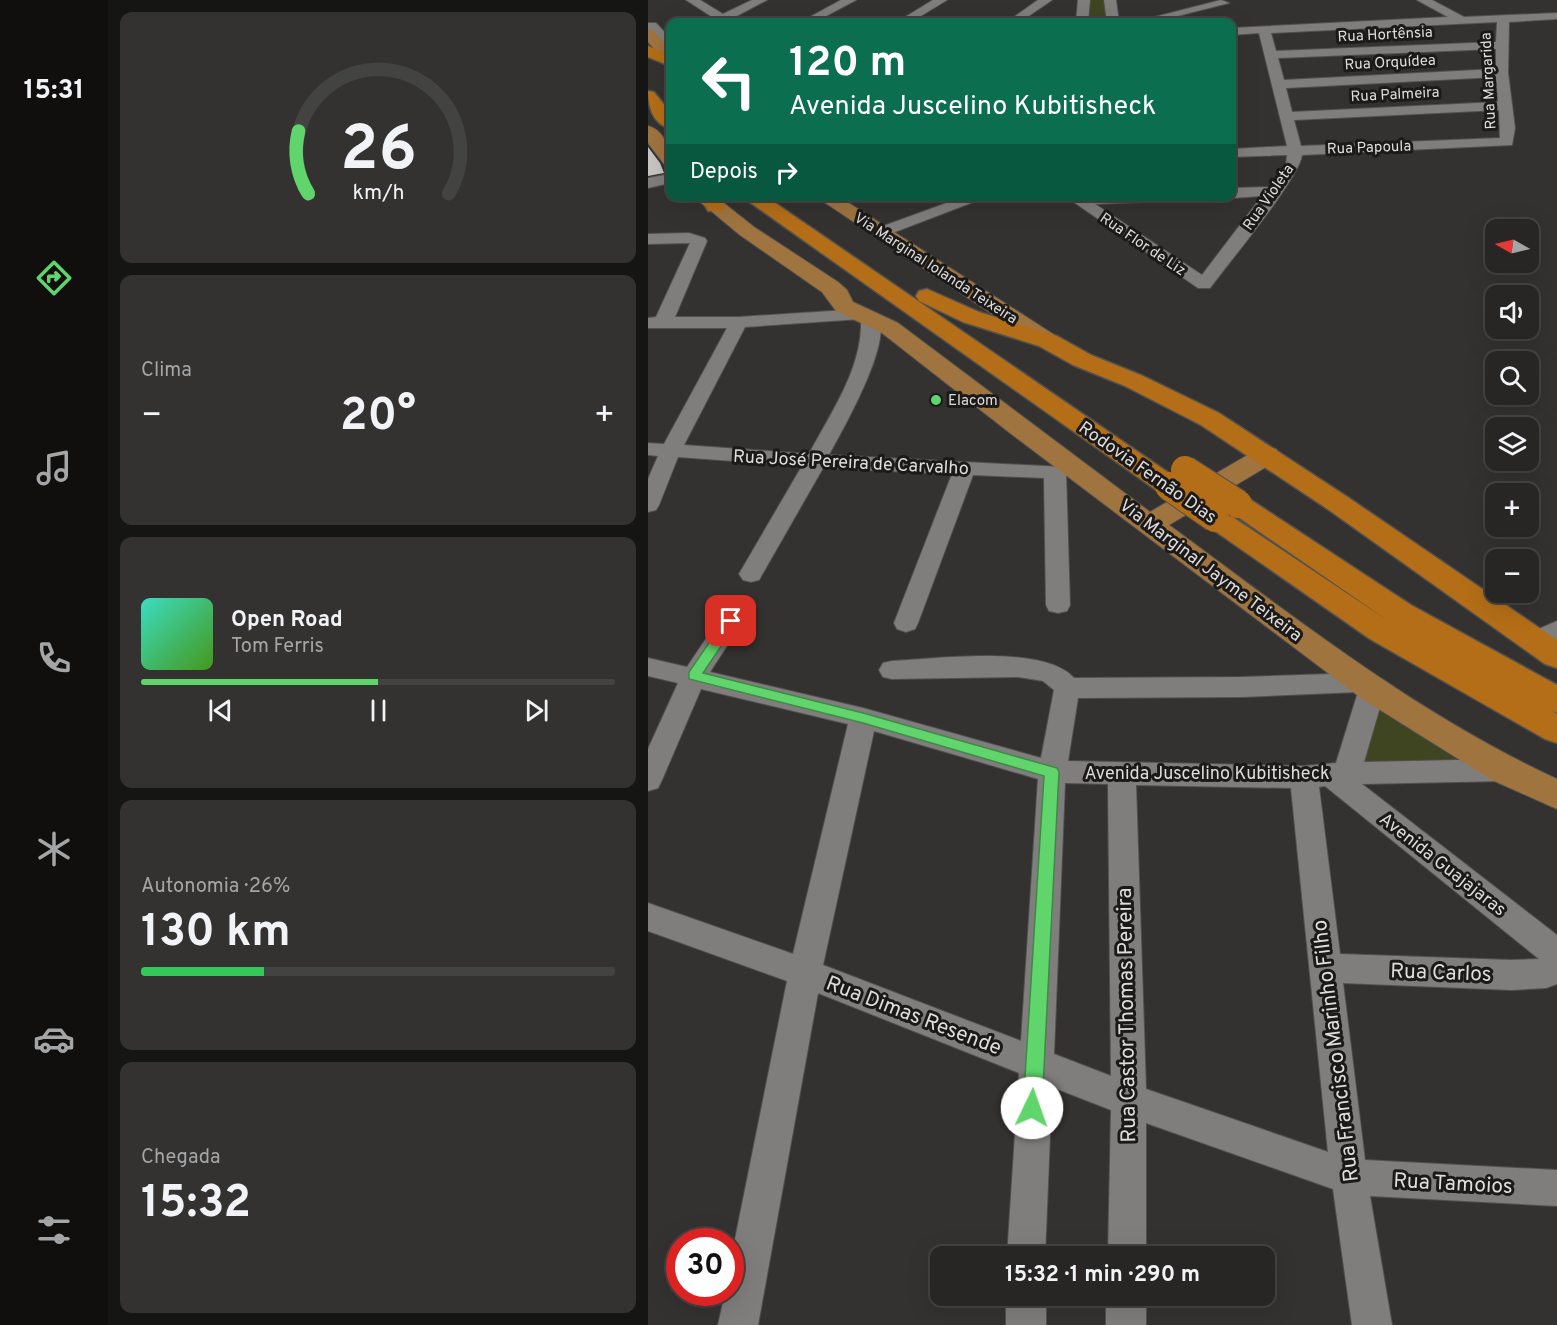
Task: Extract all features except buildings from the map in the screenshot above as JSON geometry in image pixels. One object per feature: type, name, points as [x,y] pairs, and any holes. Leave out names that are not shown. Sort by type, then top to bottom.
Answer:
[{"type":"highway","points":[[648,51],[666,58]]},
{"type":"highway","points":[[652,88],[666,95]]},
{"type":"highway","points":[[652,88],[666,115]]},
{"type":"highway","name":"Rodovia Fernão Dias","points":[[759,201],[1227,511],[1450,643],[1557,700]]},
{"type":"highway","name":"Rodovia Fernão Dias","points":[[784,201],[927,296],[1177,478]]},
{"type":"highway","points":[[927,296],[971,317],[1048,341],[1082,360],[1134,381],[1210,419],[1268,455],[1549,643]]},
{"type":"highway","name":"Rodovia Fernão Dias","points":[[1227,511],[1381,631],[1557,730]]},
{"type":"main road","points":[[650,30],[666,54]]},
{"type":"main road","points":[[648,131],[666,155]]},
{"type":"main road","name":"Via Marginal Jayme Teixeira","points":[[710,201],[830,287],[839,295],[844,306],[871,318],[1367,686],[1504,770],[1557,795]]},
{"type":"main road","name":"Via Marginal Iolanda Teixeira","points":[[832,201],[1048,341]]},
{"type":"main road","points":[[1150,524],[1268,455]]},
{"type":"street","points":[[730,18],[761,0]]},
{"type":"street","points":[[815,18],[850,0]]},
{"type":"street","points":[[911,18],[935,6],[954,0]]},
{"type":"street","points":[[1019,18],[1046,0]]},
{"type":"street","points":[[1082,18],[1084,0]]},
{"type":"street","points":[[1110,0],[1112,18]]},
{"type":"street","points":[[1423,0],[1462,20]]},
{"type":"street","points":[[693,2],[720,18]]},
{"type":"street","points":[[1158,18],[1223,3]]},
{"type":"street","points":[[922,18],[935,6]]},
{"type":"street","points":[[1476,6],[1496,18]]},
{"type":"street","points":[[1236,31],[1557,16]]},
{"type":"street","name":"Rua Margarida","points":[[1496,18],[1501,45],[1507,142]]},
{"type":"street","name":"Rua Violeta","points":[[1204,284],[1293,166],[1295,150],[1264,29]]},
{"type":"street","points":[[650,30],[666,42]]},
{"type":"street","name":"Rua Hortênsia","points":[[1271,56],[1501,45]]},
{"type":"street","name":"Rua Orquídea","points":[[1279,84],[1502,73]]},
{"type":"street","name":"Rua Palmeira","points":[[1286,116],[1505,106]]},
{"type":"street","name":"Rua Papoula","points":[[1236,153],[1507,142]]},
{"type":"street","points":[[648,183],[666,180]]},
{"type":"street","points":[[1236,193],[1275,191]]},
{"type":"street","points":[[881,232],[968,201]]},
{"type":"street","points":[[1097,204],[1123,201]]},
{"type":"street","name":"Rua Flor de Liz","points":[[1097,204],[1204,284]]},
{"type":"street","points":[[648,239],[689,238],[699,241],[656,323],[871,318],[871,337],[863,369],[816,461],[751,574]]},
{"type":"street","points":[[648,505],[671,450],[740,322]]},
{"type":"street","name":"Rua José Pereira de Carvalho","points":[[648,449],[816,461],[1055,472],[1058,605]]},
{"type":"street","points":[[909,615],[964,469]]},
{"type":"street","points":[[648,780],[694,676],[731,621]]},
{"type":"street","name":"Avenida Juscelino Kubitisheck","points":[[648,667],[694,676],[863,718],[1052,772],[1327,775],[1504,770]]},
{"type":"street","points":[[892,670],[1025,669],[1050,673],[1060,679],[1067,688],[1052,772],[1034,1062],[1026,1246]]},
{"type":"street","points":[[1067,688],[1367,686]]},
{"type":"street","name":"Avenida Juscelino Kubitisheck","points":[[1327,775],[1367,686]]},
{"type":"street","points":[[738,1325],[806,973],[863,718]]},
{"type":"street","name":"Rua Castor Thomas Pereira","points":[[1122,772],[1129,1100],[1127,1246]]},
{"type":"street","name":"Avenida Guajajaras","points":[[1327,775],[1557,954]]},
{"type":"street","name":"Rua Francisco Marinho Filho","points":[[1327,775],[1325,968],[1348,1177],[1372,1325]]},
{"type":"street","name":"Rua Dimas Resende","points":[[648,917],[806,973],[1129,1100],[1348,1177]]},
{"type":"street","name":"Rua Carlos","points":[[1325,968],[1511,975],[1546,973],[1557,969]]},
{"type":"street","name":"Rua Tamoios","points":[[1348,1177],[1557,1188]]},
{"type":"street","points":[[1026,1306],[1026,1325]]},
{"type":"street","points":[[1126,1306],[1126,1325]]},
{"type":"green space","points":[[1089,0],[1106,0],[1108,18],[1088,18]]},
{"type":"green space","points":[[1377,704],[1464,761],[1358,765]]},
{"type":"place","name":"Elacom","points":[[936,400]]},
{"type":"route","points":[[731,621],[694,676],[863,718],[1052,772],[1032,1108]]}]
